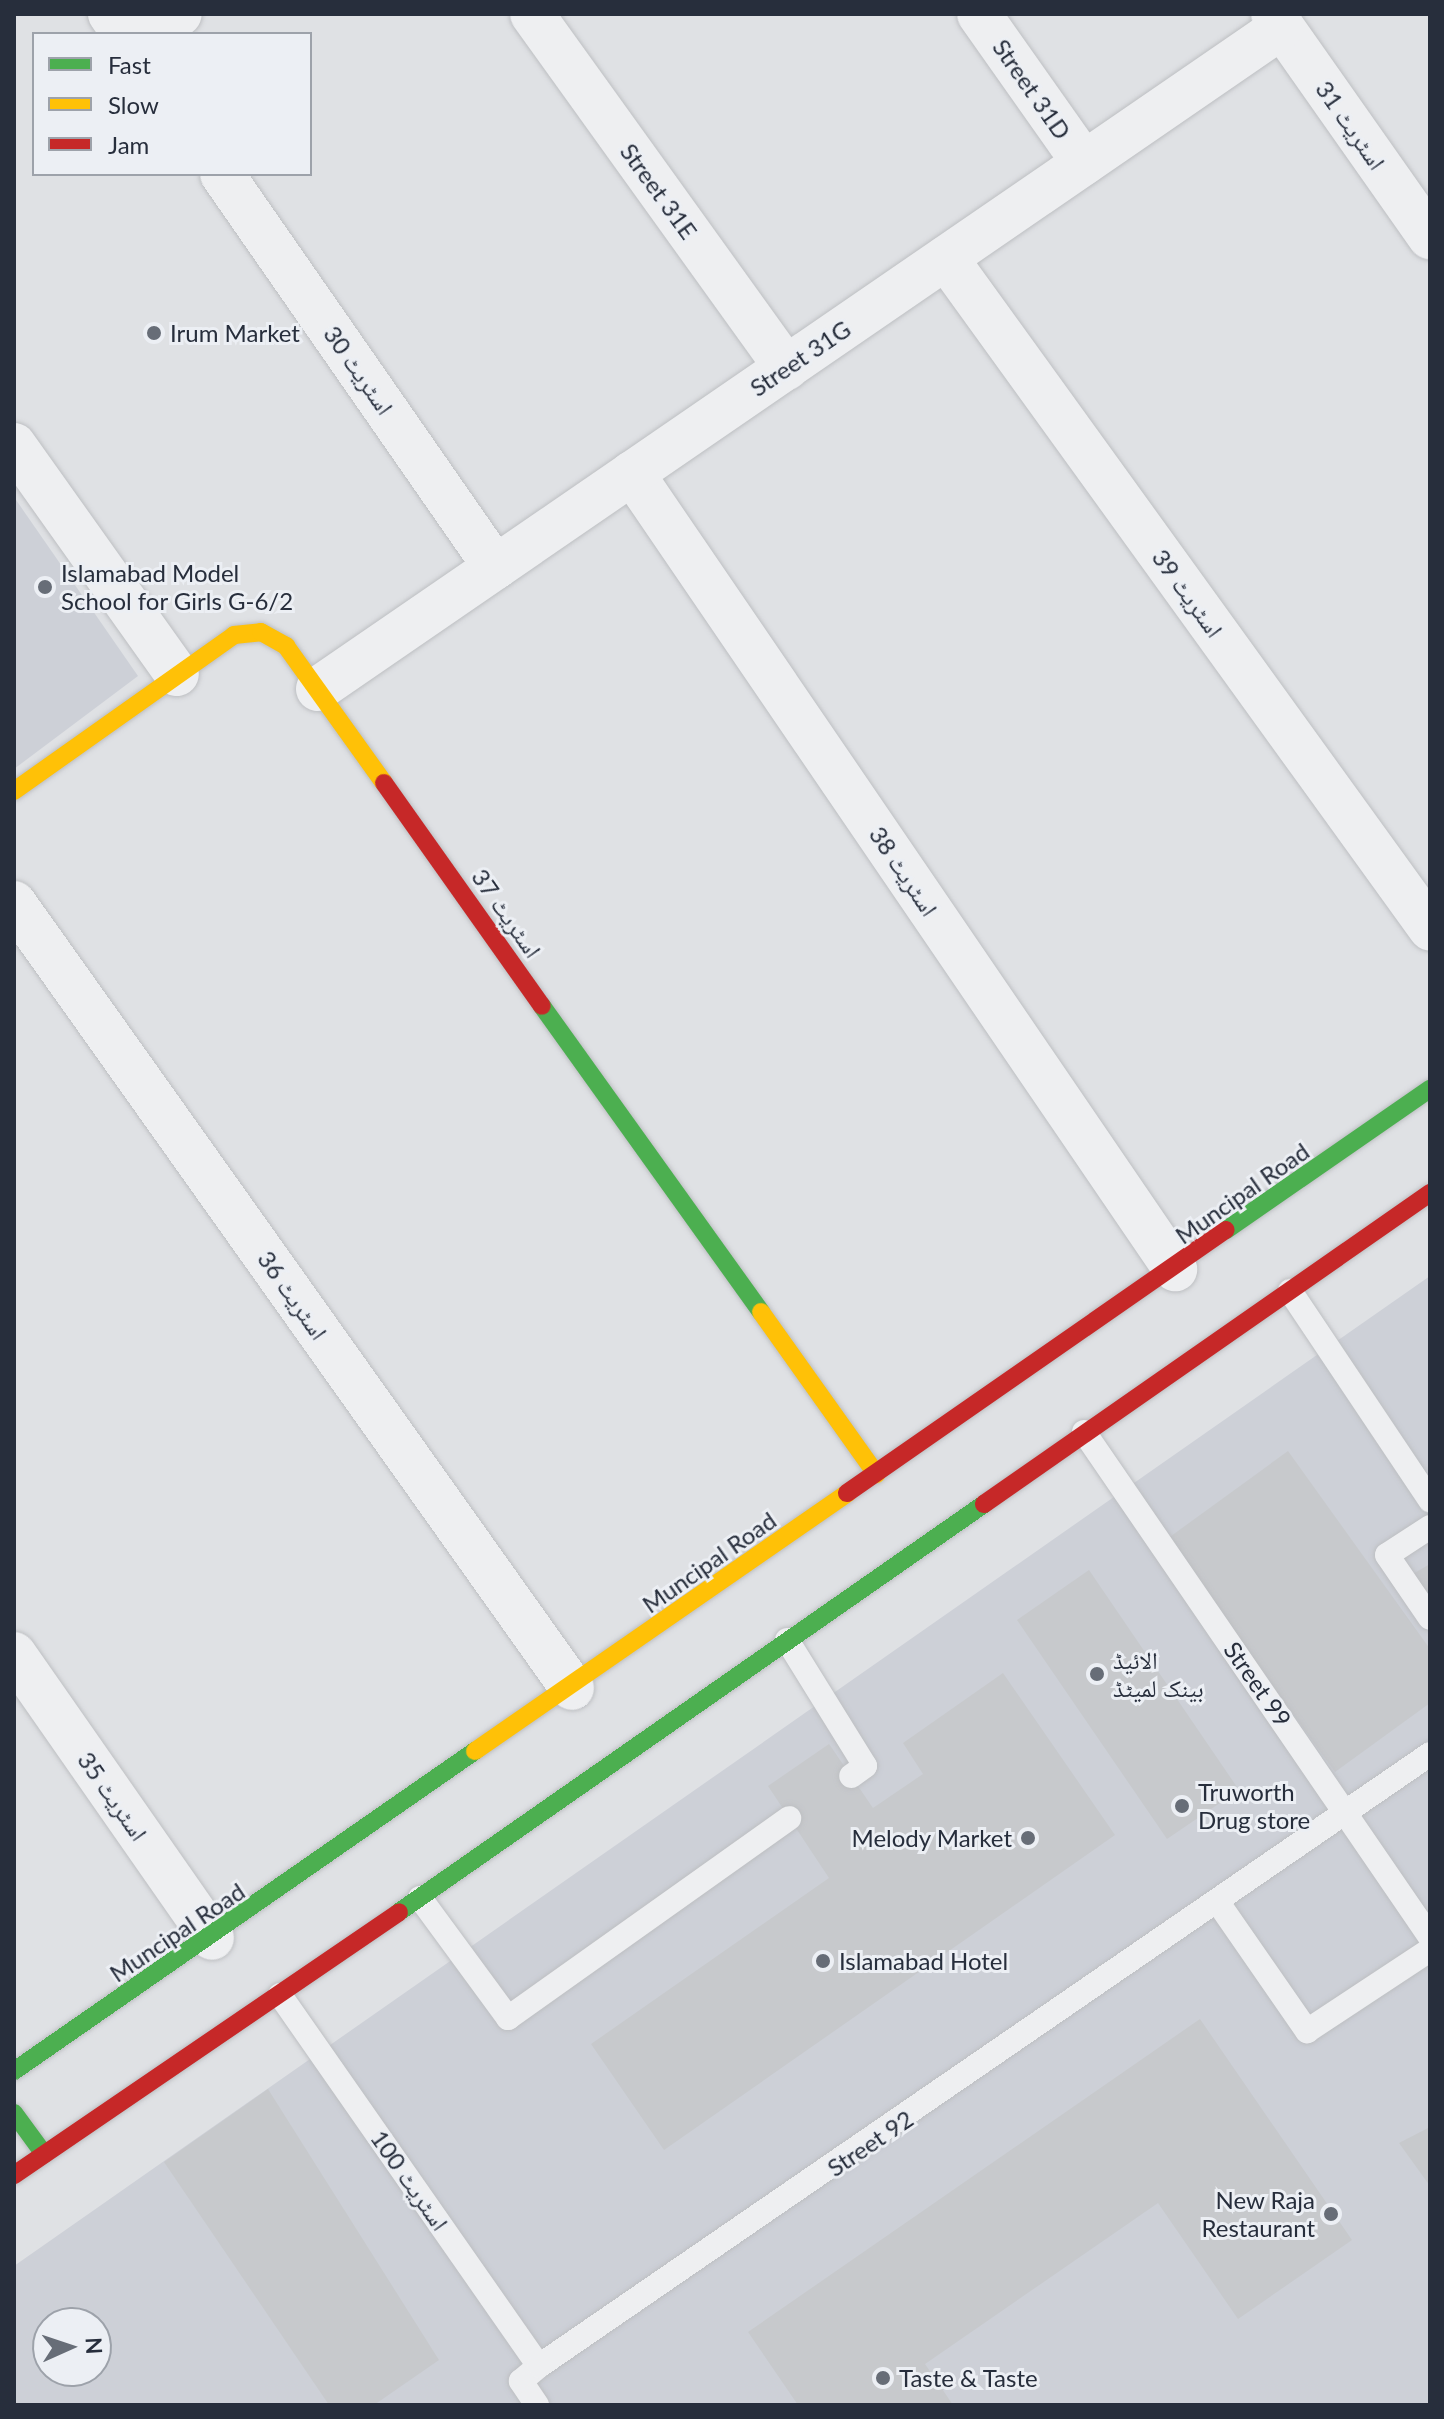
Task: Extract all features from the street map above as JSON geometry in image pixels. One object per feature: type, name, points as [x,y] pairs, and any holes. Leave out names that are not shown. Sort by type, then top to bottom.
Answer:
[{"type":"street","points":[[110,14],[123,32]]},
{"type":"street","points":[[154,32],[180,14]]},
{"type":"street","name":"Street 31E","points":[[532,14],[786,368]]},
{"type":"street","name":"Street 31D","points":[[979,14],[1084,163]]},
{"type":"street","name":"Street 31G","points":[[318,689],[1084,163],[1278,20]]},
{"type":"street","name":"اسٹریٹ 31","points":[[1278,20],[1430,237]]},
{"type":"street","name":"اسٹریٹ 30","points":[[223,176],[495,567]]},
{"type":"street","name":"اسٹریٹ 39","points":[[946,258],[1430,928]]},
{"type":"street","points":[[14,445],[177,674]]},
{"type":"street","name":"اسٹریٹ 38","points":[[632,473],[1175,1269]]},
{"type":"street","name":"اسٹریٹ 37","points":[[14,791],[234,635],[261,632],[286,646],[876,1474]]},
{"type":"street","name":"اسٹریٹ 36","points":[[14,903],[572,1688]]},
{"type":"street","name":"Muncipal Road","points":[[14,2071],[212,1938],[1430,1089]]},
{"type":"street","points":[[14,2175],[420,1898],[1430,1193]]},
{"type":"street","name":"اسٹریٹ 35","points":[[14,1654],[212,1938]]},
{"type":"street","points":[[14,2113],[44,2154]]},
{"type":"lane","points":[[1290,1291],[1430,1500]]},
{"type":"lane","name":"Street 99","points":[[1084,1432],[1430,1937]]},
{"type":"lane","points":[[1430,1527],[1387,1555],[1430,1618]]},
{"type":"lane","points":[[787,1640],[865,1766],[851,1776]]},
{"type":"lane","name":"Street 92","points":[[530,2373],[1219,1904],[1345,1810],[1430,1754]]},
{"type":"lane","points":[[420,1898],[508,2018],[789,1818]]},
{"type":"lane","points":[[1219,1904],[1307,2031],[1430,1950]]},
{"type":"lane","name":"اسٹریٹ 100","points":[[280,1995],[530,2373],[537,2405]]},
{"type":"shaded area","name":"Islamabad Model School for Girls G-6/2","points":[[14,497],[138,676],[14,769]]},
{"type":"shaded area","name":"Melody Market","points":[[1430,1276],[1430,2405],[14,2405],[14,2266]]},
{"type":"building","points":[[1288,1451],[1430,1649],[1430,1703],[1335,1772],[1167,1539]]},
{"type":"building","points":[[1430,1564],[1430,1603],[1411,1575]]},
{"type":"building","points":[[1089,1570],[1239,1790],[1167,1839],[1017,1620]]},
{"type":"building","name":"Islamabad Hotel","points":[[1003,1673],[1115,1835],[664,2150],[591,2044],[829,1878],[768,1786],[829,1744],[873,1808],[923,1774],[903,1743]]},
{"type":"building","points":[[1200,2019],[1352,2240],[1238,2319],[1158,2203],[925,2364],[953,2405],[798,2405],[748,2332]]},
{"type":"building","points":[[268,2089],[439,2360],[374,2405],[329,2405],[164,2162]]},
{"type":"building","points":[[1430,2127],[1430,2186],[1399,2143]]},
{"type":"traffic: fast","points":[[542,1006],[761,1312]]},
{"type":"traffic: fast","points":[[1226,1230],[1430,1089]]},
{"type":"traffic: fast","points":[[399,1912],[984,1504]]},
{"type":"traffic: fast","points":[[14,2071],[475,1751]]},
{"type":"traffic: fast","points":[[14,2113],[44,2154]]},
{"type":"traffic: slow","points":[[14,791],[234,635],[261,632],[286,646],[384,783]]},
{"type":"traffic: slow","points":[[761,1312],[876,1474]]},
{"type":"traffic: slow","points":[[475,1751],[847,1493]]},
{"type":"traffic: jam","points":[[384,783],[542,1006]]},
{"type":"traffic: jam","points":[[984,1504],[1430,1193]]},
{"type":"traffic: jam","points":[[847,1493],[1226,1230]]},
{"type":"traffic: jam","points":[[14,2175],[399,1912]]},
{"type":"place","name":"Irum Market","points":[[154,333]]},
{"type":"place","name":"Islamabad Model School for Girls G-6/2","points":[[45,587]]},
{"type":"place","name":"الائیڈ بینک لمیٹڈ","points":[[1097,1674]]},
{"type":"place","name":"Truworth Drug store","points":[[1182,1806]]},
{"type":"place","name":"Melody Market","points":[[1028,1838]]},
{"type":"place","name":"Islamabad Hotel","points":[[823,1961]]},
{"type":"place","name":"New Raja Restaurant","points":[[1331,2214]]},
{"type":"place","name":"Taste & Taste","points":[[883,2378]]}]
